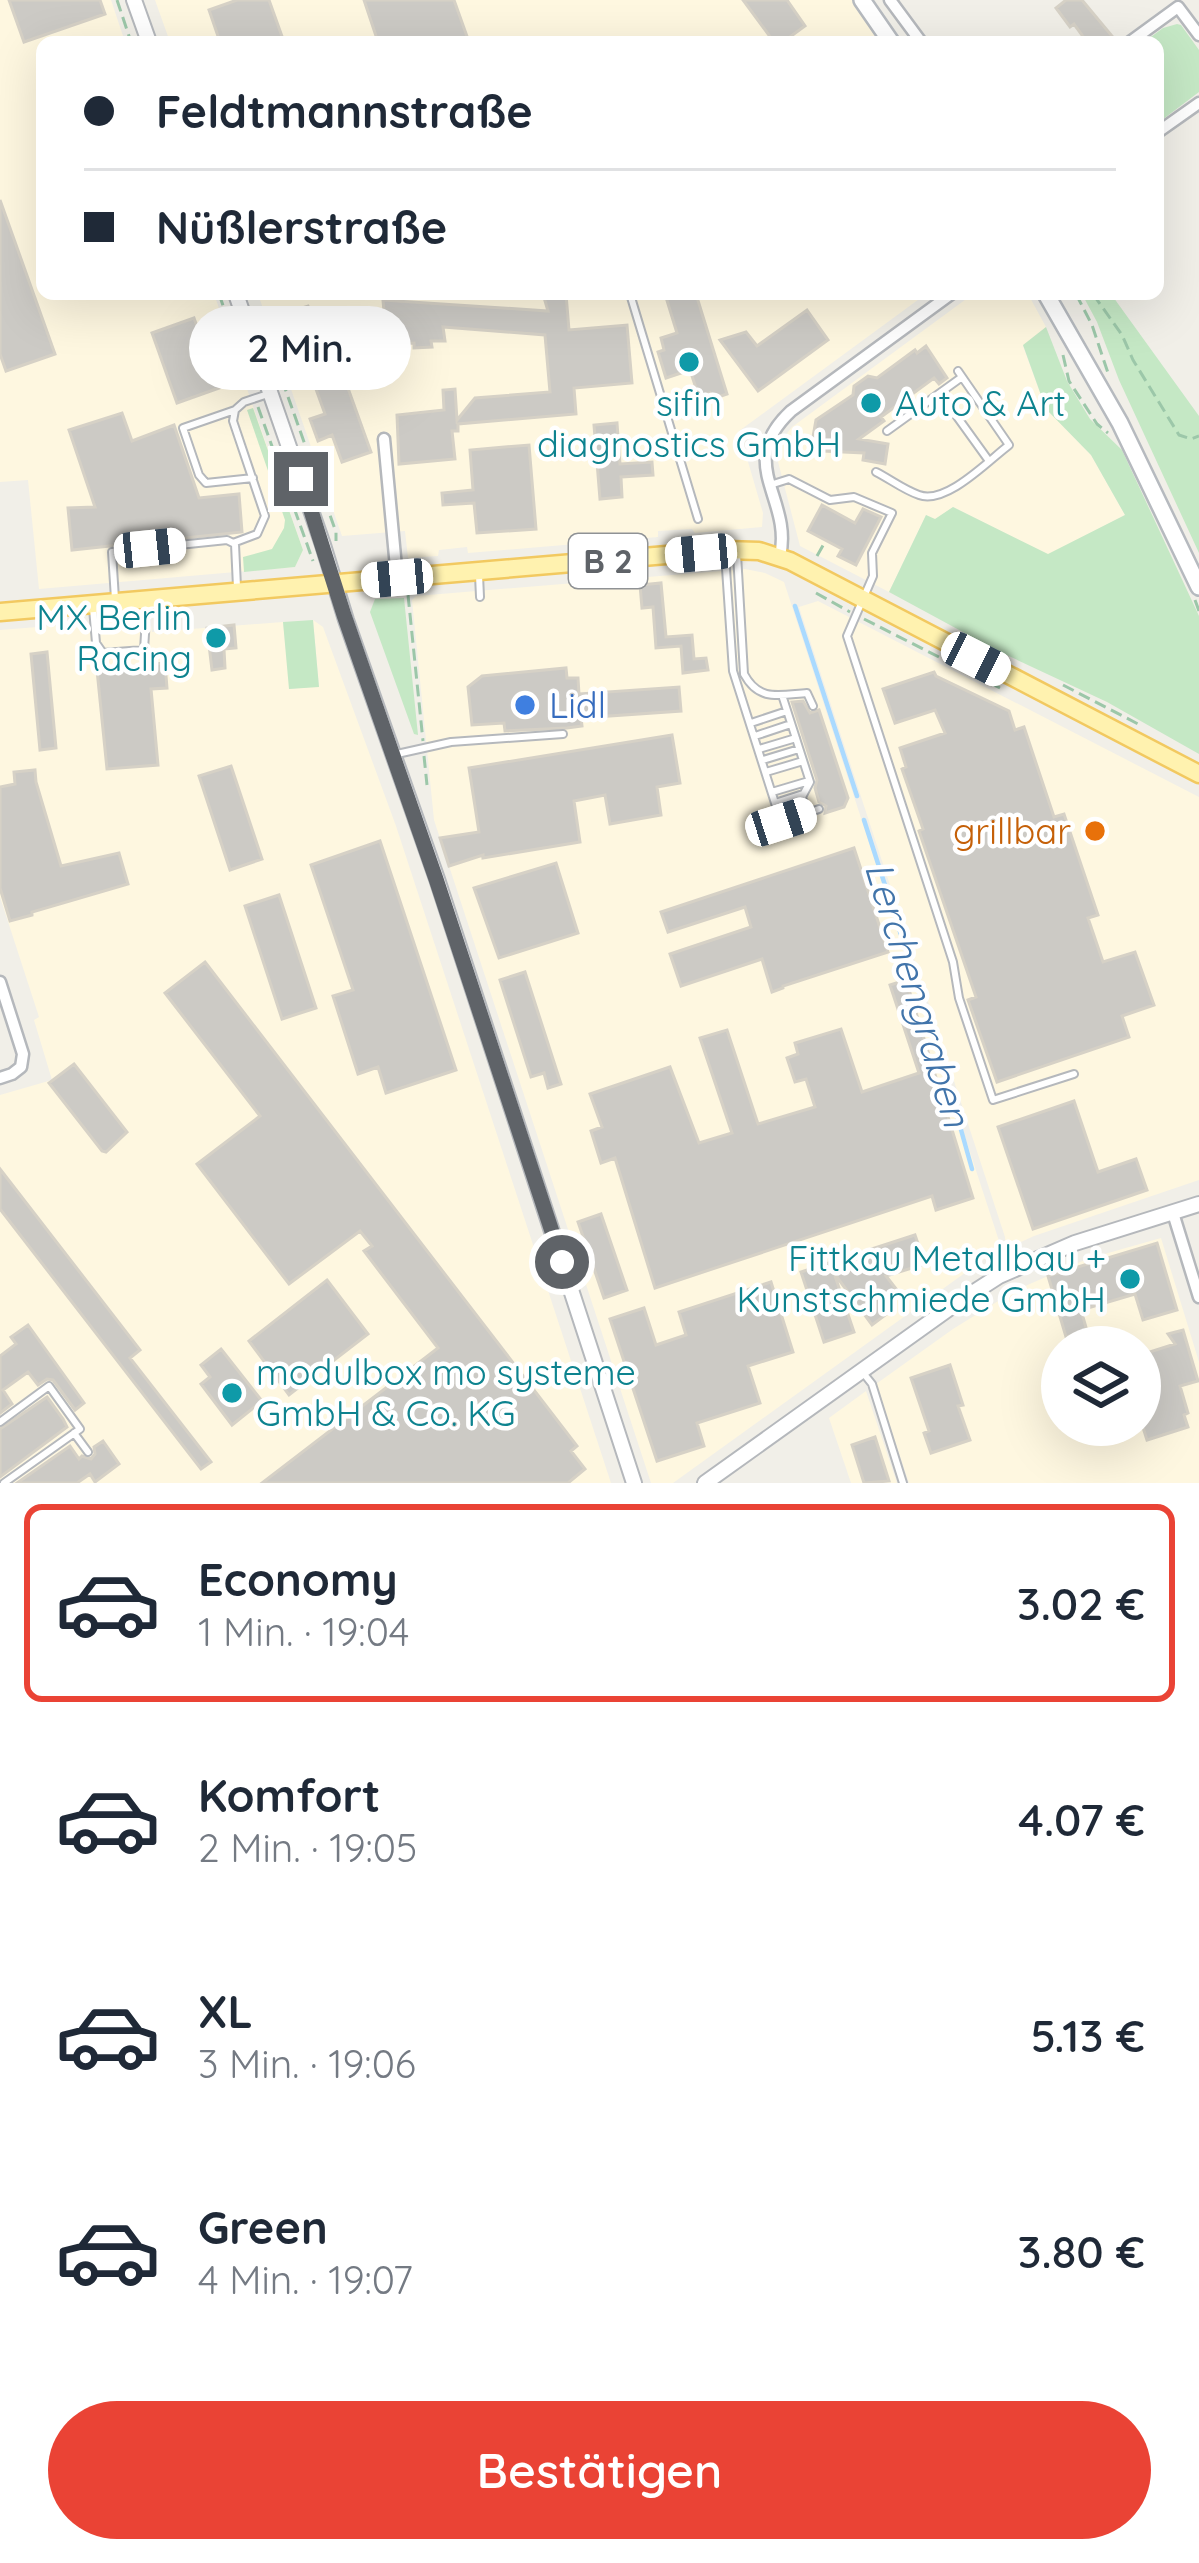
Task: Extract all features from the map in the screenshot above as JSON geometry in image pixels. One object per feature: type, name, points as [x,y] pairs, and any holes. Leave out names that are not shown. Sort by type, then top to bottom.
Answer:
[{"type":"main road","points":[[862,0],[887,36]]},
{"type":"main road","points":[[1049,300],[1130,443],[1199,587]]},
{"type":"main road","name":"B 2","points":[[0,612],[335,584],[403,586],[478,572],[759,550],[785,559],[1199,774]]},
{"type":"street","points":[[134,0],[147,36]]},
{"type":"street","points":[[890,0],[917,36]]},
{"type":"street","points":[[1138,36],[1178,7],[1199,35]]},
{"type":"street","points":[[1164,128],[1199,103]]},
{"type":"street","points":[[238,300],[443,900],[634,1483]]},
{"type":"street","points":[[785,559],[764,454],[770,436],[783,418],[943,300]]},
{"type":"street","points":[[384,440],[403,586]]},
{"type":"street","points":[[0,982],[23,1054],[21,1067],[0,1078]]},
{"type":"street","points":[[705,1483],[999,1276],[1059,1249],[1199,1204]]},
{"type":"street","points":[[1172,1213],[1199,1298]]},
{"type":"lane","points":[[632,300],[698,519]]},
{"type":"lane","points":[[876,472],[923,498],[954,488],[1009,445],[960,374],[887,431]]},
{"type":"lane","points":[[253,478],[206,483],[183,428],[271,393]]},
{"type":"lane","points":[[940,393],[988,461]]},
{"type":"lane","points":[[115,602],[112,552],[233,543],[257,534],[265,516],[233,421],[235,410]]},
{"type":"lane","points":[[770,485],[789,479],[830,500],[854,497],[892,513],[872,553],[873,576],[847,636],[952,962],[959,998],[993,1100],[1074,1074]]},
{"type":"lane","points":[[233,543],[237,592]]},
{"type":"lane","points":[[731,550],[744,674],[754,690],[783,698],[806,693],[813,706]]},
{"type":"lane","points":[[731,550],[733,671],[776,808],[781,822],[806,809],[819,809]]},
{"type":"lane","points":[[478,572],[481,597]]},
{"type":"lane","points":[[92,604],[96,643],[103,653],[144,650],[147,600]]},
{"type":"lane","points":[[783,698],[809,781],[803,794],[806,809]]},
{"type":"lane","points":[[749,723],[788,711]]},
{"type":"lane","points":[[754,736],[791,724]]},
{"type":"lane","points":[[393,755],[451,742],[563,734]]},
{"type":"lane","points":[[758,750],[796,738]]},
{"type":"lane","points":[[761,761],[799,749]]},
{"type":"lane","points":[[765,773],[803,761]]},
{"type":"lane","points":[[771,792],[809,781]]},
{"type":"lane","points":[[776,808],[803,794]]},
{"type":"lane","points":[[862,1370],[872,1384],[903,1483]]},
{"type":"lane","points":[[0,1421],[49,1386],[80,1429],[4,1483]]},
{"type":"lane","points":[[74,1433],[88,1452]]},
{"type":"path","points":[[117,0],[129,36]]},
{"type":"path","points":[[222,300],[309,554]]},
{"type":"path","points":[[1098,300],[1179,435],[1199,436]]},
{"type":"path","points":[[817,558],[825,542]]},
{"type":"path","points":[[403,586],[427,785]]},
{"type":"shaded area","points":[[0,0],[111,0],[123,36],[36,36],[36,300],[216,300],[303,550],[295,567],[39,589],[28,480],[0,482]]},
{"type":"shaded area","points":[[155,0],[852,0],[878,36],[168,36]]},
{"type":"shaded area","points":[[260,300],[918,300],[739,431],[763,513],[762,527],[658,531],[658,537],[468,553],[467,547],[408,558],[405,531],[342,536]]},
{"type":"shaded area","points":[[965,300],[1031,300],[1046,327],[1023,346],[1046,409],[1091,455],[1125,515],[1048,555],[953,507],[935,520],[926,515],[889,592],[800,546],[776,454],[792,427]]},
{"type":"shaded area","points":[[745,569],[784,582],[1001,1247],[673,1483],[651,1483],[434,820],[412,600],[416,596]]},
{"type":"shaded area","points":[[818,601],[1199,797],[1199,1180],[1006,1249],[799,607]]},
{"type":"shaded area","points":[[150,618],[152,632],[283,622],[290,689],[319,686],[313,620],[323,627],[396,826],[611,1483],[0,1483],[0,1095],[52,1080],[34,1020],[39,1017],[0,897],[0,630]]},
{"type":"shaded area","points":[[1161,1238],[1199,1362],[1199,1483],[909,1483],[876,1384],[1016,1290],[1087,1259]]},
{"type":"shaded area","points":[[866,1391],[897,1483],[851,1483],[829,1418]]},
{"type":"green space","points":[[1181,25],[1199,50],[1199,92],[1164,118],[1164,36],[1152,36],[1163,28]]},
{"type":"green space","points":[[1085,300],[1115,300],[1199,416],[1199,553],[1119,380]]},
{"type":"green space","points":[[1046,327],[1067,381],[1090,419],[1122,450],[1199,616],[1199,754],[889,592],[926,515],[935,519],[953,507],[1048,554],[1125,515],[1091,455],[1046,409],[1023,345]]},
{"type":"green space","points":[[253,408],[303,550],[295,567],[244,572],[243,557],[272,549],[285,520],[247,410]]},
{"type":"green space","points":[[404,598],[418,735],[370,612],[375,599]]},
{"type":"green space","points":[[313,620],[319,687],[289,689],[283,622]]},
{"type":"building","points":[[9,0],[100,0],[105,14],[24,42]]},
{"type":"building","points":[[237,0],[269,0],[282,36],[218,36],[209,10]]},
{"type":"building","points":[[364,0],[454,0],[467,36],[376,36]]},
{"type":"building","points":[[743,0],[787,0],[805,26],[791,36],[770,36]]},
{"type":"building","points":[[1066,0],[1082,0],[1112,36],[1083,36],[1056,8]]},
{"type":"building","points":[[0,200],[55,354],[6,371],[0,354]]},
{"type":"building","points":[[383,300],[548,311],[545,300],[566,300],[569,330],[627,325],[632,383],[574,388],[576,414],[458,424],[458,431],[452,431],[455,459],[399,464],[397,415],[444,410],[443,390],[455,389],[457,420],[475,398],[550,392],[545,335],[443,327],[445,341],[431,341],[432,347],[394,344],[393,335],[386,335]]},
{"type":"building","points":[[667,300],[698,300],[727,394],[699,397],[690,370],[666,378],[658,352],[664,350],[661,338],[677,333]]},
{"type":"building","points":[[308,306],[313,319],[322,316],[371,452],[342,462],[332,435],[318,441],[310,419],[325,414],[308,367],[294,372],[274,317]]},
{"type":"building","points":[[807,310],[828,340],[758,391],[720,340],[746,332],[757,346]]},
{"type":"building","points":[[194,318],[219,388],[177,403],[152,333]]},
{"type":"building","name":"Auto & Art","points":[[926,346],[947,378],[939,384],[934,378],[859,439],[888,444],[885,464],[863,460],[864,453],[823,451],[813,437],[816,420],[853,395],[854,386],[868,376],[877,378]]},
{"type":"building","points":[[122,413],[132,441],[174,425],[199,498],[239,494],[242,532],[72,550],[68,508],[95,507],[69,430]]},
{"type":"building","points":[[617,423],[620,464],[652,462],[653,475],[621,477],[622,497],[600,499],[594,425]]},
{"type":"building","points":[[529,445],[536,529],[477,533],[474,503],[443,505],[442,493],[473,490],[470,450]]},
{"type":"building","points":[[822,505],[855,523],[863,509],[881,517],[856,565],[838,556],[842,549],[808,531]]},
{"type":"building","points":[[661,583],[666,637],[692,635],[694,659],[706,658],[708,670],[683,673],[681,646],[656,648],[653,607],[642,608],[640,585]]},
{"type":"building","name":"MX Berlin Racing","points":[[234,625],[236,648],[224,649],[225,668],[212,670],[207,628]]},
{"type":"building","points":[[47,652],[56,748],[40,750],[31,654]]},
{"type":"building","points":[[165,663],[167,688],[151,689],[158,765],[107,769],[97,670]]},
{"type":"building","name":"Lidl","points":[[566,668],[567,678],[578,678],[579,694],[679,687],[681,711],[581,718],[582,726],[567,728],[505,731],[504,723],[472,725],[468,687],[482,676]]},
{"type":"building","points":[[934,672],[1009,711],[1015,730],[1024,727],[1054,817],[1064,814],[1098,915],[1088,918],[1103,962],[1135,952],[1154,1005],[1122,1016],[1129,1037],[997,1082],[968,1000],[976,997],[902,769],[906,767],[900,748],[945,733],[935,710],[895,723],[883,689]]},
{"type":"building","points":[[803,701],[810,713],[819,710],[848,798],[844,807],[825,813],[792,702]]},
{"type":"building","points":[[672,735],[680,783],[657,787],[661,815],[610,824],[605,795],[574,801],[580,842],[483,855],[449,866],[440,838],[479,832],[469,768]]},
{"type":"building","points":[[231,766],[262,859],[230,870],[199,776]]},
{"type":"building","points":[[35,770],[61,866],[119,853],[128,884],[10,921],[0,888],[0,787],[15,784],[14,772]]},
{"type":"building","points":[[380,841],[456,1070],[386,1093],[378,1067],[358,1074],[333,996],[353,990],[311,865]]},
{"type":"building","points":[[854,848],[888,952],[772,992],[762,959],[681,986],[670,954],[751,927],[745,907],[668,932],[661,912]]},
{"type":"building","points":[[556,863],[578,933],[499,958],[474,888]]},
{"type":"building","points":[[279,895],[316,1008],[282,1019],[245,906]]},
{"type":"building","points":[[205,962],[577,1446],[571,1451],[585,1469],[568,1483],[262,1483],[438,1348],[364,1251],[372,1246],[360,1231],[289,1284],[197,1164],[260,1116],[165,993]]},
{"type":"building","points":[[525,972],[561,1084],[548,1088],[544,1073],[531,1077],[500,980]]},
{"type":"building","points":[[906,980],[973,1198],[936,1210],[932,1196],[655,1288],[615,1158],[601,1163],[591,1131],[602,1127],[590,1094],[670,1067],[699,1143],[732,1133],[700,1038],[727,1030],[758,1124],[815,1107],[806,1079],[795,1082],[787,1058],[798,1054],[795,1043],[841,1029],[862,1092],[919,1073],[890,985]]},
{"type":"building","points":[[74,1064],[127,1132],[106,1152],[49,1083]]},
{"type":"building","points":[[1074,1101],[1098,1172],[1136,1159],[1147,1190],[1033,1229],[998,1127]]},
{"type":"building","points":[[0,1169],[140,1350],[130,1358],[211,1462],[201,1469],[0,1209]]},
{"type":"building","points":[[601,1214],[627,1290],[604,1298],[578,1222]]},
{"type":"building","points":[[915,1235],[925,1264],[886,1276],[897,1290],[881,1303],[888,1313],[872,1325],[834,1273],[854,1332],[824,1342],[801,1272]]},
{"type":"building","name":"Fittkau Metallbau + Kunstschmiede GmbH","points":[[1157,1243],[1177,1310],[1143,1320],[1135,1294],[1081,1310],[1086,1326],[1063,1326],[1048,1276]]},
{"type":"building","points":[[327,1280],[368,1334],[289,1395],[249,1341]]},
{"type":"building","points":[[771,1282],[793,1352],[748,1366],[760,1403],[697,1423],[704,1446],[657,1461],[610,1319],[644,1308],[656,1345],[686,1335],[679,1312]]},
{"type":"building","points":[[28,1325],[84,1403],[75,1410],[53,1380],[38,1385],[28,1372],[3,1390],[12,1404],[0,1413],[0,1356],[16,1344],[11,1337]]},
{"type":"building","points":[[1183,1330],[1198,1381],[1180,1386],[1188,1427],[1161,1436],[1161,1348],[1175,1344],[1168,1334]]},
{"type":"building","name":"modulbox mo systeme GmbH & Co. KG","points":[[221,1349],[262,1401],[232,1425],[201,1384],[210,1377],[201,1365]]},
{"type":"building","points":[[950,1365],[970,1440],[931,1453],[924,1433],[929,1431],[911,1378]]},
{"type":"building","points":[[47,1397],[67,1427],[0,1477],[0,1429]]},
{"type":"building","points":[[875,1437],[889,1481],[864,1483],[852,1445]]},
{"type":"building","points":[[103,1441],[119,1464],[95,1482],[90,1474],[77,1483],[17,1483],[70,1446],[79,1459],[91,1459],[94,1447]]},
{"type":"waterway","name":"Lerchengraben","points":[[795,606],[857,796]]},
{"type":"waterway","name":"Lerchengraben","points":[[864,820],[972,1169]]},
{"type":"place","name":"sifin diagnostics GmbH","points":[[689,362]]},
{"type":"place","name":"Auto & Art","points":[[871,403]]},
{"type":"place","name":"MX Berlin Racing","points":[[216,638]]},
{"type":"place","name":"Lidl","points":[[525,705]]},
{"type":"place","name":"grillbar","points":[[1095,831]]},
{"type":"place","name":"Fittkau Metallbau + Kunstschmiede GmbH","points":[[1130,1279]]},
{"type":"place","name":"modulbox mo systeme GmbH & Co. KG","points":[[232,1393]]},
{"type":"route","points":[[301,479],[562,1262]]}]
